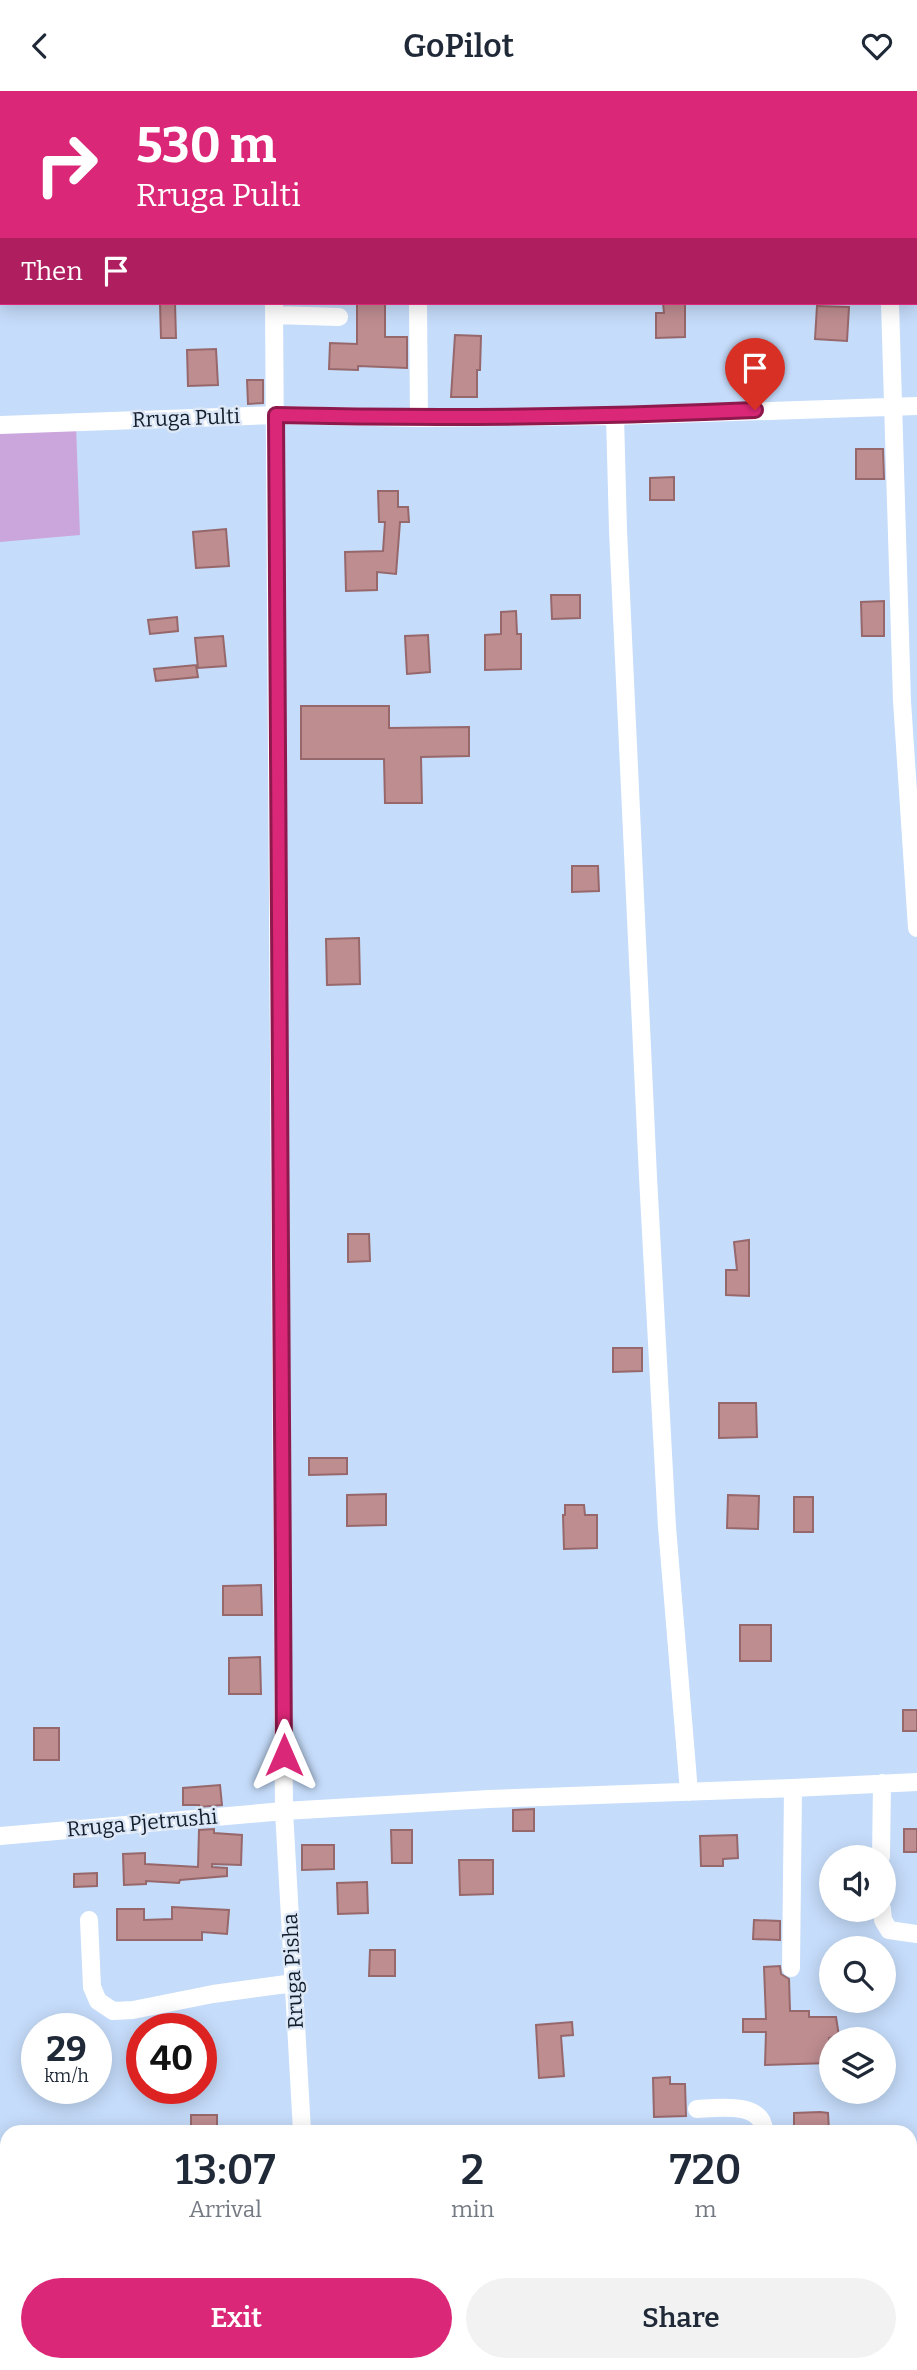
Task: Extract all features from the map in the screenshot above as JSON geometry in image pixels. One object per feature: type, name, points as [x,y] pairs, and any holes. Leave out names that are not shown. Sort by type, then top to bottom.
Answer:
[{"type":"street","points":[[418,305],[419,418]]},
{"type":"street","points":[[890,305],[902,701],[917,928]]},
{"type":"street","points":[[274,309],[339,317]]},
{"type":"street","name":"Rruga Pisha","points":[[274,309],[284,1811],[302,2125]]},
{"type":"street","name":"Rruga Pulti","points":[[0,425],[276,415],[419,418],[615,416],[917,406]]},
{"type":"street","points":[[615,416],[651,1231],[667,1527],[689,1792]]},
{"type":"street","name":"Rruga Pjetrushi","points":[[0,1836],[284,1811],[489,1799],[793,1789],[917,1781]]},
{"type":"street","points":[[881,1783],[881,1845]]},
{"type":"street","points":[[791,1968],[793,1789]]},
{"type":"street","points":[[89,1920],[92,1987],[98,2001],[113,2011],[294,1983]]},
{"type":"street","points":[[884,1922],[889,1930],[917,1934]]},
{"type":"street","points":[[697,2109],[738,2107],[755,2114],[764,2125]]},
{"type":"shaded area","points":[[76,426],[80,535],[0,542],[0,429]]},
{"type":"building","points":[[160,305],[175,305],[176,338],[161,338]]},
{"type":"building","points":[[357,305],[385,305],[385,337],[407,337],[407,368],[358,366],[358,370],[329,369],[330,343],[357,344]]},
{"type":"building","points":[[663,305],[685,305],[685,337],[656,338],[656,313],[664,313]]},
{"type":"building","points":[[817,306],[849,307],[847,341],[815,339]]},
{"type":"building","points":[[455,335],[481,336],[477,397],[451,397]]},
{"type":"building","points":[[216,349],[218,385],[188,386],[187,350]]},
{"type":"building","points":[[247,380],[263,380],[263,403],[248,404]]},
{"type":"building","points":[[856,449],[883,449],[884,479],[856,479]]},
{"type":"building","points":[[674,477],[674,500],[650,500],[650,478]]},
{"type":"building","points":[[378,491],[398,491],[398,507],[408,507],[409,522],[400,522],[396,574],[377,572],[377,590],[346,591],[345,552],[383,551],[385,522],[379,522]]},
{"type":"building","points":[[226,529],[229,566],[196,568],[193,532]]},
{"type":"building","points":[[551,595],[580,595],[580,618],[552,619]]},
{"type":"building","points":[[884,601],[884,636],[862,636],[861,602]]},
{"type":"building","points":[[516,611],[517,634],[521,634],[521,669],[485,670],[485,635],[501,634],[501,612]]},
{"type":"building","points":[[177,617],[178,631],[150,634],[148,620]]},
{"type":"building","points":[[428,635],[430,672],[407,674],[405,636]]},
{"type":"building","points":[[223,636],[226,666],[198,668],[195,638]]},
{"type":"building","points":[[196,665],[198,677],[156,681],[154,669]]},
{"type":"building","points":[[301,706],[389,706],[389,728],[469,727],[469,756],[421,757],[422,803],[385,803],[384,759],[301,759]]},
{"type":"building","points":[[572,866],[598,866],[599,891],[572,892]]},
{"type":"building","points":[[359,938],[360,984],[327,985],[326,939]]},
{"type":"building","points":[[348,1234],[369,1234],[370,1261],[348,1262]]},
{"type":"building","points":[[749,1240],[749,1296],[726,1295],[726,1270],[737,1270],[734,1242]]},
{"type":"building","points":[[613,1348],[642,1348],[642,1371],[613,1372]]},
{"type":"building","points":[[719,1403],[756,1403],[757,1437],[719,1438]]},
{"type":"building","points":[[309,1458],[347,1458],[347,1474],[309,1475]]},
{"type":"building","points":[[386,1494],[386,1525],[347,1526],[347,1495]]},
{"type":"building","points":[[728,1495],[759,1496],[758,1529],[727,1528]]},
{"type":"building","points":[[794,1497],[813,1497],[813,1532],[794,1532]]},
{"type":"building","points":[[565,1505],[584,1505],[585,1515],[597,1515],[597,1548],[564,1549]]},
{"type":"building","points":[[261,1585],[262,1615],[223,1615],[223,1586]]},
{"type":"building","points":[[740,1625],[771,1625],[771,1661],[740,1661]]},
{"type":"building","points":[[260,1657],[261,1694],[229,1694],[229,1658]]},
{"type":"building","points":[[903,1710],[917,1710],[917,1731],[903,1731]]},
{"type":"building","points":[[34,1728],[59,1728],[59,1760],[34,1760]]},
{"type":"building","points":[[220,1785],[222,1805],[183,1805],[183,1788]]},
{"type":"building","points":[[534,1809],[534,1831],[513,1831],[513,1810]]},
{"type":"building","points":[[214,1829],[214,1833],[242,1835],[241,1865],[212,1864],[212,1867],[227,1868],[227,1876],[180,1880],[179,1883],[146,1881],[146,1884],[124,1885],[123,1854],[145,1853],[145,1864],[198,1867],[199,1830]]},
{"type":"building","points":[[904,1829],[917,1829],[917,1852],[904,1852]]},
{"type":"building","points":[[391,1830],[412,1830],[412,1863],[392,1863]]},
{"type":"building","points":[[737,1835],[738,1858],[723,1859],[723,1866],[701,1866],[700,1836]]},
{"type":"building","points":[[302,1845],[334,1845],[334,1869],[302,1870]]},
{"type":"building","points":[[459,1860],[493,1860],[493,1894],[460,1895]]},
{"type":"building","points":[[97,1873],[97,1886],[74,1887],[74,1874]]},
{"type":"building","points":[[367,1882],[368,1913],[338,1914],[337,1883]]},
{"type":"building","points":[[172,1907],[229,1910],[227,1934],[202,1932],[202,1940],[117,1940],[117,1909],[144,1909],[144,1920],[172,1919]]},
{"type":"building","points":[[754,1920],[780,1921],[780,1940],[753,1939]]},
{"type":"building","points":[[370,1950],[395,1950],[395,1976],[369,1976]]},
{"type":"building","points":[[780,1966],[781,1974],[789,1979],[790,2011],[809,2011],[809,2017],[836,2017],[838,2027],[819,2027],[819,2063],[765,2065],[766,2032],[743,2032],[743,2019],[766,2019],[764,1967]]},
{"type":"building","points":[[572,2022],[573,2035],[561,2036],[564,2076],[539,2078],[536,2025]]},
{"type":"building","points":[[670,2077],[670,2084],[685,2084],[686,2116],[654,2117],[653,2078]]},
{"type":"building","points":[[794,2113],[828,2113],[829,2125],[794,2125]]},
{"type":"building","points":[[191,2115],[217,2115],[217,2125],[191,2125]]},
{"type":"route","points":[[284,1755],[276,415],[591,417],[755,410]]}]
